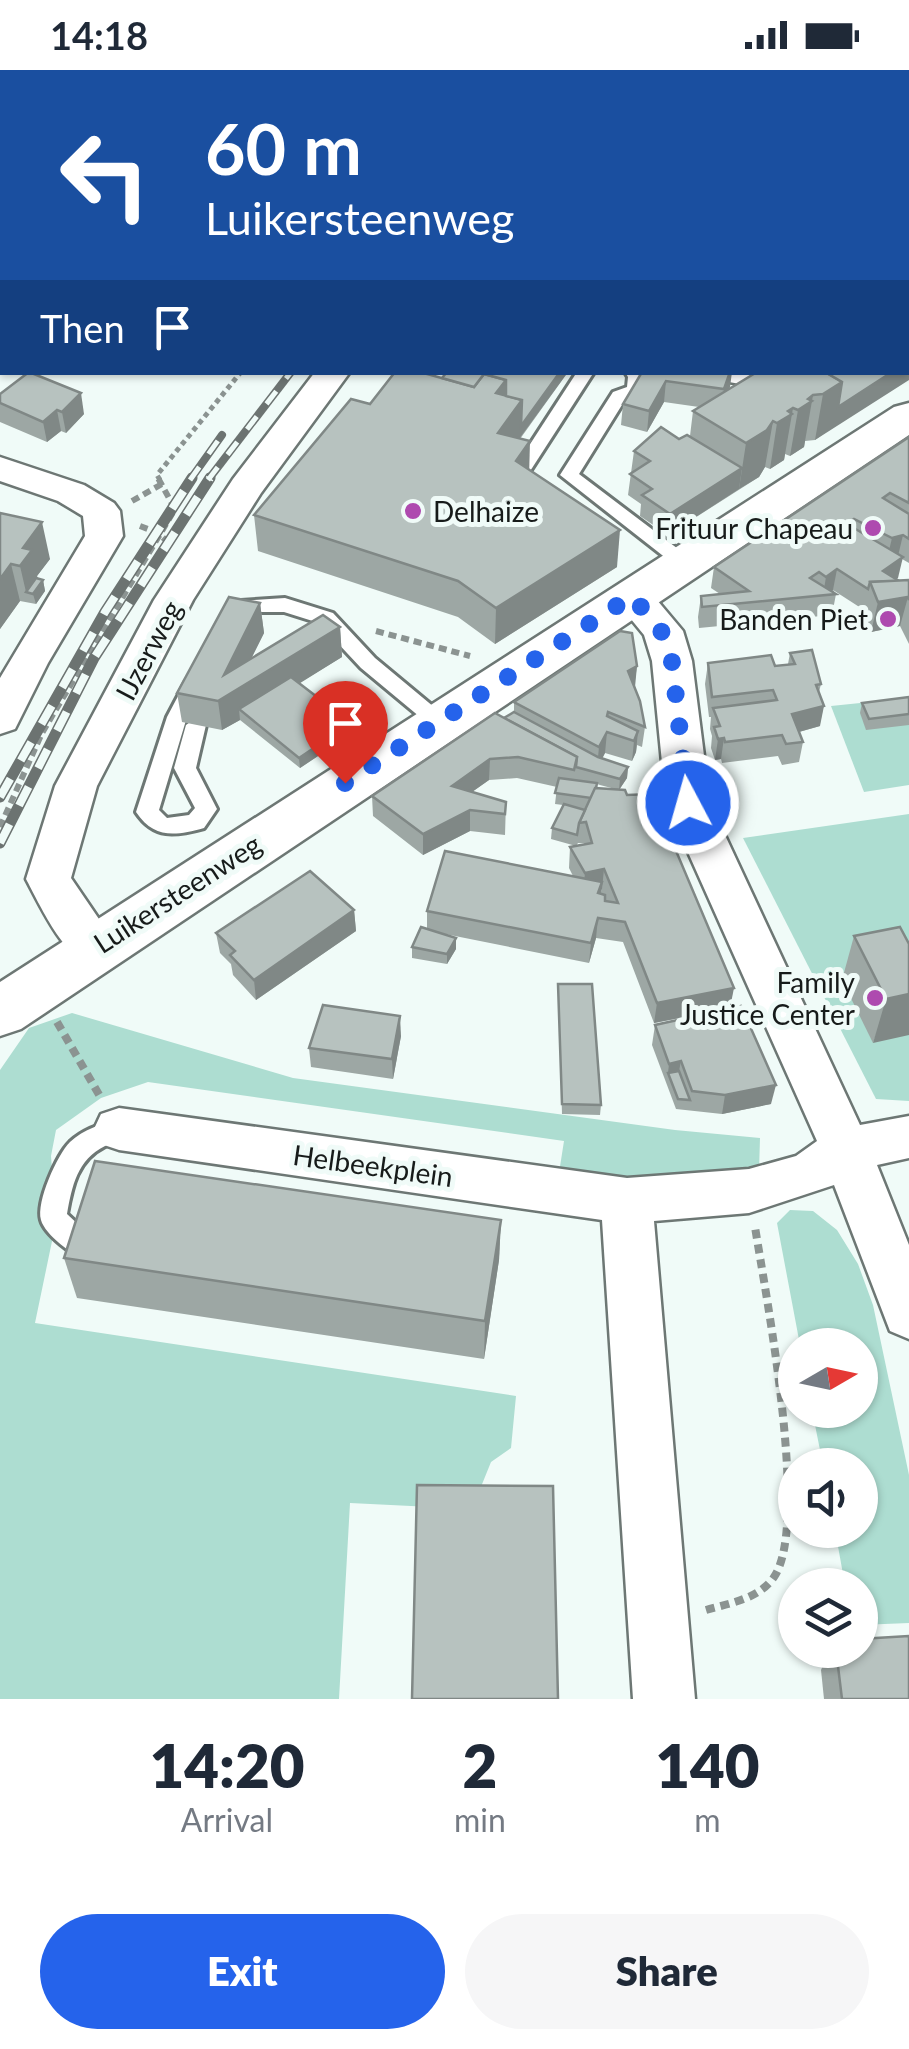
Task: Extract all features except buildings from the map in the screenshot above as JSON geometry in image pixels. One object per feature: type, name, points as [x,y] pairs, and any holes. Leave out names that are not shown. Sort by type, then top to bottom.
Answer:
[{"type":"main road","name":"Luikersteenweg","points":[[15,1002],[909,416]]},
{"type":"street","name":"IJzerweg","points":[[95,947],[69,916],[48,880],[76,786],[194,566],[246,487],[331,375]]},
{"type":"street","points":[[743,375],[768,379],[794,375]]},
{"type":"street","points":[[0,468],[70,492],[102,510],[104,536],[0,718]]},
{"type":"street","points":[[632,596],[665,636],[672,662],[688,803],[846,1149],[909,1314]]},
{"type":"street","name":"Helbeekplein","points":[[120,1129],[626,1201],[749,1191],[810,1174],[846,1149]]},
{"type":"street","points":[[846,1149],[909,1137]]},
{"type":"street","points":[[626,1201],[664,1699]]},
{"type":"lane","points":[[518,475],[584,375]]},
{"type":"lane","points":[[637,375],[636,390],[620,396],[570,475],[683,562]]},
{"type":"lane","points":[[218,637],[226,621],[248,606],[286,605],[326,618],[368,662],[439,722]]},
{"type":"lane","points":[[196,725],[184,768],[206,810],[196,822],[163,827],[147,812],[176,718],[202,669]]},
{"type":"lane","points":[[87,1248],[53,1218],[64,1166],[92,1137],[120,1129]]},
{"type":"path","name":"IJzerweg","points":[[0,827],[42,733],[175,509],[157,475],[239,375]]},
{"type":"path","points":[[326,618],[442,646],[474,658]]},
{"type":"path","points":[[15,1002],[52,1015],[120,1129]]},
{"type":"path","points":[[660,1623],[759,1594],[778,1570],[788,1505],[770,1326],[749,1191]]},
{"type":"green space","points":[[909,698],[909,785],[864,792],[831,706]]},
{"type":"green space","points":[[909,814],[909,1101],[876,1099],[743,838]]},
{"type":"green space","points":[[72,1013],[293,1078],[760,1138],[759,1171],[668,1179],[559,1173],[564,1141],[148,1082],[101,1098],[56,1130],[51,1156],[56,1222],[35,1323],[516,1396],[511,1448],[491,1462],[472,1509],[350,1503],[339,1699],[0,1699],[0,1070],[29,1028]]},
{"type":"green space","points":[[790,1210],[813,1211],[837,1230],[858,1264],[878,1328],[797,1328],[777,1223]]},
{"type":"green space","points":[[878,1329],[909,1475],[909,1623],[878,1624],[878,1568],[842,1568],[838,1548],[878,1548],[878,1448],[820,1448],[816,1428],[878,1428]]},
{"type":"railway","points":[[208,480],[289,375]]},
{"type":"railway","points":[[190,480],[222,435]]},
{"type":"railway","points":[[0,797],[105,612],[192,478]]},
{"type":"railway","points":[[0,843],[94,658],[210,478]]},
{"type":"place","name":"Delhaize","points":[[413,511]]},
{"type":"place","name":"Frituur Chapeau","points":[[873,528]]},
{"type":"place","name":"Banden Piet","points":[[888,619]]},
{"type":"place","name":"Family Justice Center","points":[[875,998]]},
{"type":"route","points":[[345,783],[632,596],[665,636],[672,662],[688,803]]}]
